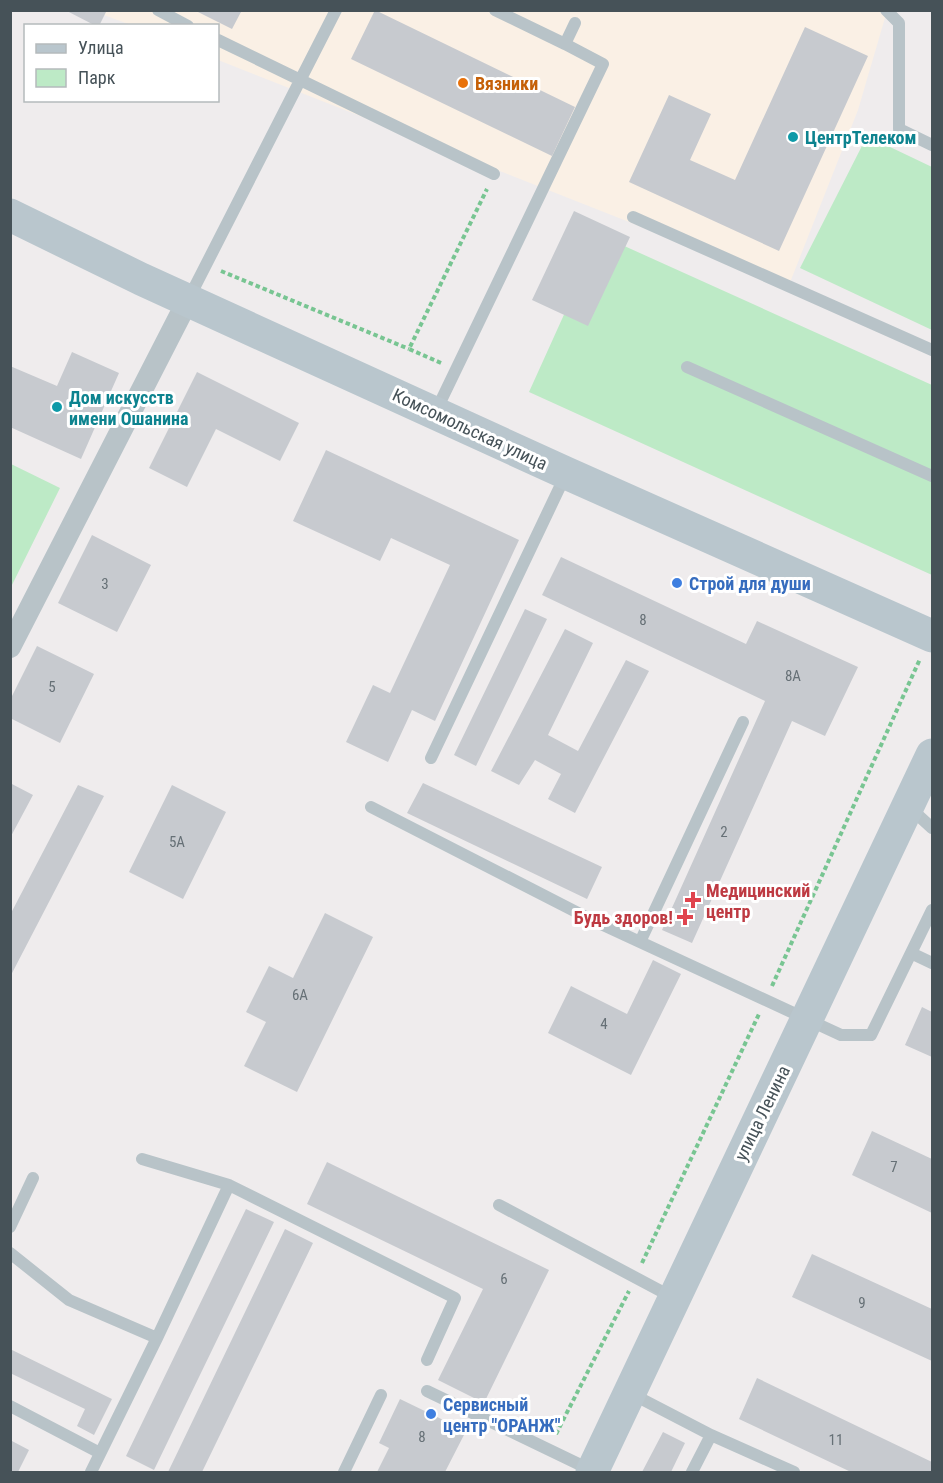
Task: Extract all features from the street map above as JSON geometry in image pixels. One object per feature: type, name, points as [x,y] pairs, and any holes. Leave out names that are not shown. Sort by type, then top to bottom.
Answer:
[{"type":"street","name":"Комсомольская улица","points":[[10,215],[141,279],[566,473],[932,635]]},
{"type":"street","points":[[10,647],[188,300]]},
{"type":"street","name":"улица Ленина","points":[[593,1472],[933,754]]},
{"type":"lane","points":[[158,10],[184,24]]},
{"type":"lane","points":[[188,300],[336,10]]},
{"type":"lane","points":[[435,412],[603,64],[495,10]]},
{"type":"lane","points":[[886,10],[899,23],[899,129],[933,145]]},
{"type":"lane","points":[[565,44],[575,23]]},
{"type":"lane","points":[[219,40],[494,174]]},
{"type":"lane","points":[[633,217],[933,350]]},
{"type":"lane","points":[[687,367],[933,476]]},
{"type":"lane","points":[[431,758],[566,473]]},
{"type":"lane","points":[[640,942],[743,722]]},
{"type":"lane","points":[[908,806],[933,828]]},
{"type":"lane","points":[[371,807],[586,917],[841,1035],[871,1035],[933,910]]},
{"type":"lane","points":[[911,953],[933,963]]},
{"type":"lane","points":[[142,1159],[229,1185],[455,1298],[427,1360]]},
{"type":"lane","points":[[10,1227],[33,1178]]},
{"type":"lane","points":[[93,1472],[100,1453],[229,1185]]},
{"type":"lane","points":[[499,1205],[674,1298]]},
{"type":"lane","points":[[10,1253],[69,1300],[157,1338]]},
{"type":"lane","points":[[427,1391],[593,1472]]},
{"type":"lane","points":[[630,1393],[711,1435],[794,1473]]},
{"type":"lane","points":[[344,1473],[381,1395]]},
{"type":"lane","points":[[10,1406],[100,1453]]},
{"type":"lane","points":[[692,1473],[711,1435]]},
{"type":"path","points":[[409,349],[494,174]]},
{"type":"path","points":[[206,265],[456,369]]},
{"type":"path","points":[[548,1450],[635,1278],[932,635]]},
{"type":"shaded area","points":[[93,11],[887,11],[858,110],[789,285],[219,60],[219,24],[128,24]]},
{"type":"green space","points":[[867,136],[932,167],[932,330],[800,268]]},
{"type":"green space","points":[[600,235],[932,385],[932,575],[529,392]]},
{"type":"green space","points":[[11,464],[60,488],[11,587]]},
{"type":"building","points":[[65,10],[107,10],[100,24],[92,24]]},
{"type":"building","points":[[194,10],[242,10],[232,29]]},
{"type":"building","name":"Вязники","points":[[375,10],[575,107],[552,156],[351,59]]},
{"type":"building","name":"ЦентрТелеком","points":[[805,27],[868,56],[779,251],[629,182],[669,95],[711,114],[690,160],[735,180]]},
{"type":"building","points":[[574,211],[630,237],[588,326],[532,300]]},
{"type":"building","name":"Дом искусств имени Ошанина","points":[[72,352],[119,373],[81,459],[10,427],[10,366],[57,386]]},
{"type":"building","points":[[197,372],[299,423],[280,461],[216,429],[187,487],[149,468]]},
{"type":"building","points":[[326,450],[519,540],[435,721],[412,710],[388,762],[346,742],[373,685],[390,693],[450,565],[391,538],[380,561],[293,521]]},
{"type":"building","points":[[92,535],[151,565],[117,632],[58,603]]},
{"type":"building","points":[[561,557],[746,644],[757,621],[858,667],[825,736],[792,721],[692,943],[662,930],[765,701],[542,595]]},
{"type":"building","points":[[525,609],[547,619],[476,766],[454,755]]},
{"type":"building","points":[[565,629],[593,643],[548,735],[578,751],[626,660],[649,671],[575,813],[548,799],[561,774],[535,760],[519,785],[491,771]]},
{"type":"building","points":[[37,646],[94,674],[60,743],[10,718],[10,700]]},
{"type":"building","points":[[10,783],[33,795],[10,838]]},
{"type":"building","points":[[423,783],[602,867],[587,899],[407,813]]},
{"type":"building","points":[[78,785],[104,796],[10,977],[10,915]]},
{"type":"building","points":[[172,785],[226,812],[183,899],[129,872]]},
{"type":"building","points":[[325,913],[373,937],[297,1092],[244,1066],[266,1022],[246,1012],[269,966],[293,978]]},
{"type":"building","points":[[653,960],[681,974],[631,1075],[548,1033],[571,986],[627,1014]]},
{"type":"building","points":[[922,1007],[932,1012],[932,1057],[905,1045]]},
{"type":"building","points":[[872,1131],[932,1159],[932,1213],[852,1175]]},
{"type":"building","points":[[327,1162],[549,1270],[484,1403],[438,1380],[483,1289],[307,1204]]},
{"type":"building","points":[[246,1209],[274,1222],[154,1470],[126,1456]]},
{"type":"building","points":[[285,1229],[313,1243],[202,1472],[168,1472]]},
{"type":"building","points":[[812,1254],[932,1309],[932,1361],[792,1297]]},
{"type":"building","points":[[10,1349],[112,1399],[94,1435],[77,1426],[85,1409],[10,1373]]},
{"type":"building","points":[[757,1378],[932,1462],[932,1472],[851,1472],[739,1419]]},
{"type":"building","points":[[400,1399],[466,1431],[445,1472],[377,1472],[389,1448],[379,1443]]},
{"type":"building","points":[[663,1432],[685,1443],[671,1472],[642,1472]]},
{"type":"building","points":[[10,1440],[29,1450],[18,1472],[10,1472]]},
{"type":"place","name":"Вязники","points":[[463,83]]},
{"type":"place","name":"ЦентрТелеком","points":[[793,137]]},
{"type":"place","name":"Дом искусств имени Ошанина","points":[[57,407]]},
{"type":"place","name":"Строй для души","points":[[677,583]]},
{"type":"place","name":"Медицинский центр","points":[[693,900]]},
{"type":"place","name":"Будь здоров!","points":[[685,917]]},
{"type":"place","name":"Сервисный центр \"ОРАНЖ\"","points":[[431,1414]]}]
